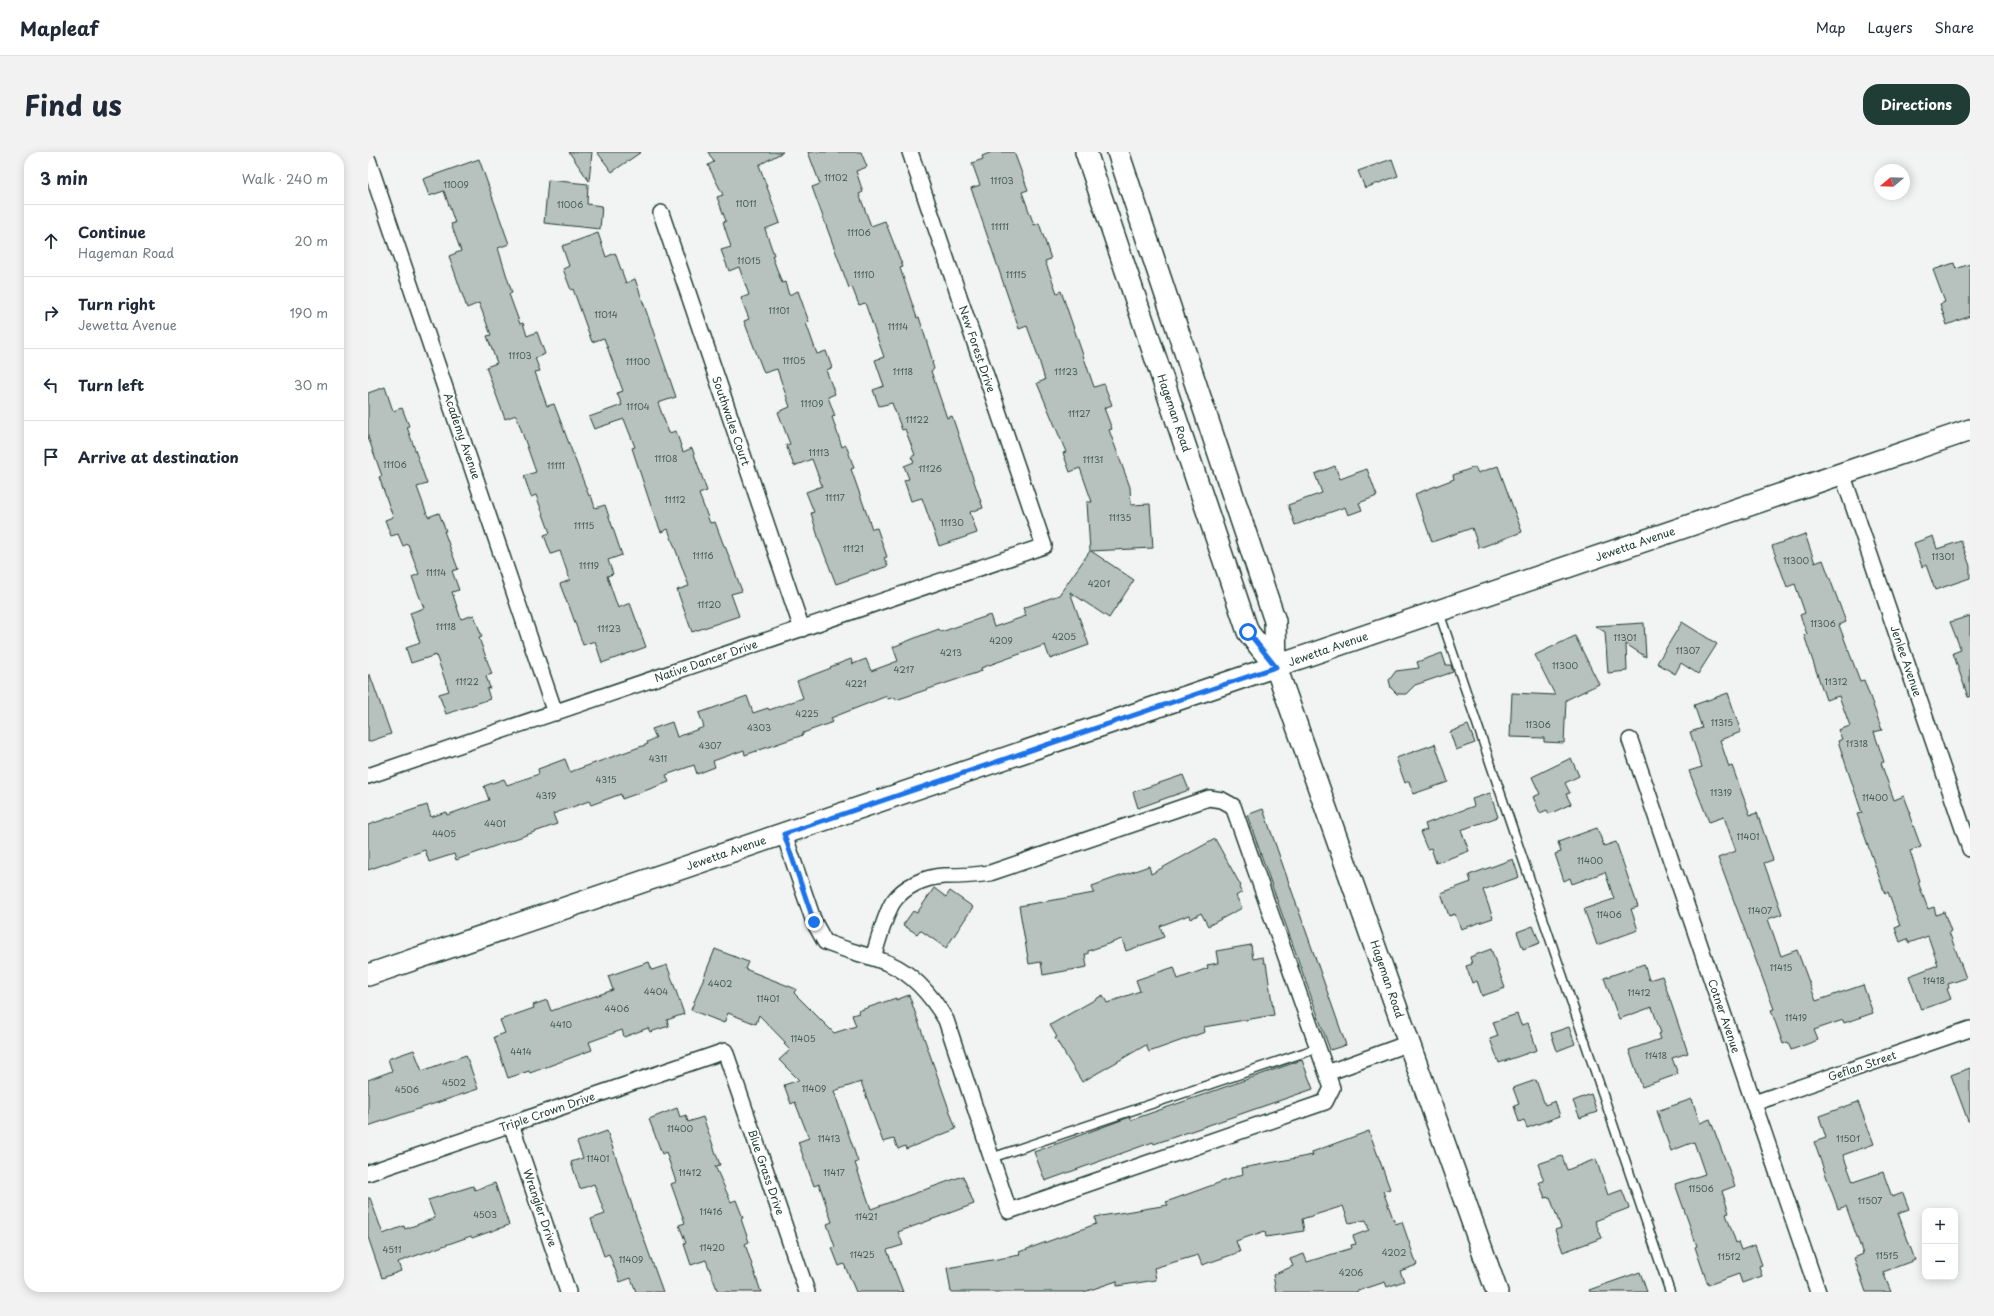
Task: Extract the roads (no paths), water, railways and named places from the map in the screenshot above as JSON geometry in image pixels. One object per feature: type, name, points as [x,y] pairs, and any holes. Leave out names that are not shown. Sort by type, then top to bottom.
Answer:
[{"type":"main road","name":"Hageman Road","points":[[1086,152],[1248,632],[1276,667]]},
{"type":"main road","name":"Hageman Road","points":[[1118,152],[1275,621],[1276,667],[1497,1292]]},
{"type":"main road","name":"Jewetta Avenue","points":[[368,975],[1970,430]]},
{"type":"street","name":"New Forest Drive","points":[[910,152],[1044,546]]},
{"type":"street","name":"Academy Avenue","points":[[368,160],[556,713]]},
{"type":"street","name":"Southwales Court","points":[[660,213],[802,629]]},
{"type":"street","name":"Jenlee Avenue","points":[[1842,473],[1970,849]]},
{"type":"street","name":"Native Dancer Drive","points":[[368,776],[1044,546]]},
{"type":"street","name":"Cotner Avenue","points":[[1630,740],[1818,1292]]},
{"type":"street","points":[[784,834],[814,922],[825,942],[846,951],[891,964],[912,978],[934,1000],[946,1020],[1009,1211],[1325,1102],[1332,1088],[1233,806],[1222,800],[1209,798],[990,873],[968,877],[942,876],[922,881],[904,890],[892,903],[873,958]]},
{"type":"street","name":"Geflan Street","points":[[1754,1103],[1970,1029]]},
{"type":"street","points":[[1327,1073],[1409,1043]]},
{"type":"street","name":"Triple Crown Drive","points":[[368,1173],[725,1052]]},
{"type":"street","name":"Blue Grass Drive","points":[[725,1052],[807,1292]]},
{"type":"street","name":"Wrangler Drive","points":[[511,1124],[568,1292]]},
{"type":"lane","points":[[1439,611],[1670,1292]]},
{"type":"lane","points":[[991,1158],[1318,1048]]}]
